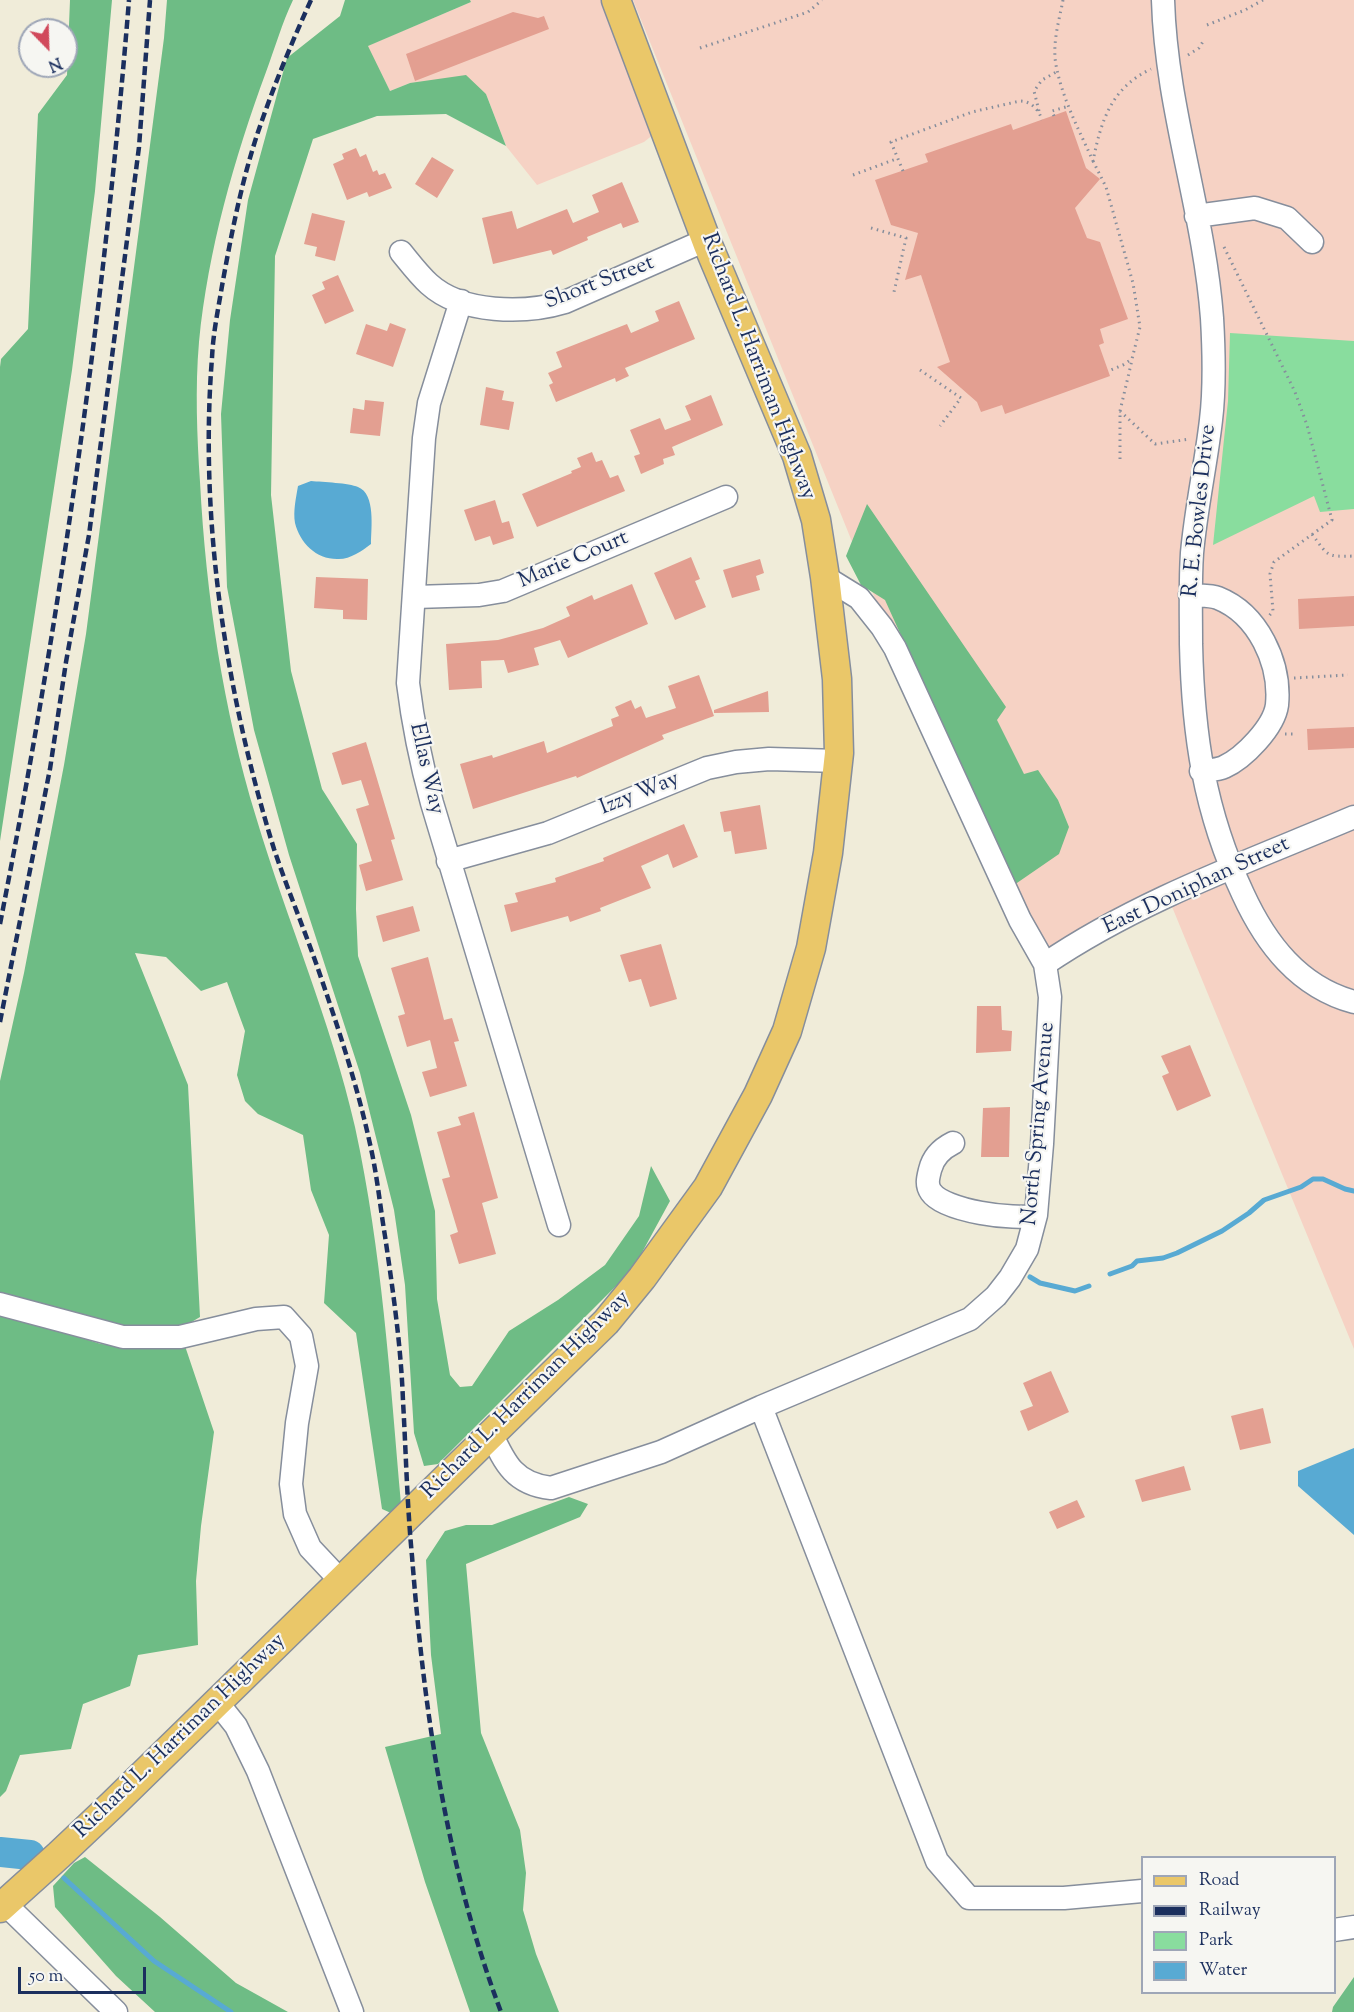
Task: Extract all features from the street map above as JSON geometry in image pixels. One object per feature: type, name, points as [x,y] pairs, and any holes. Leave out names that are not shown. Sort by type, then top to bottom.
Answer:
[{"type":"main road","name":"Richard L. Harriman Highway","points":[[2,1906],[59,1855],[218,1702],[606,1322],[642,1278],[708,1187],[758,1095],[787,1031],[811,948],[828,853],[838,761],[837,679],[816,520],[796,456],[706,240],[616,0]]},
{"type":"street","name":"R. E. Bowles Drive","points":[[1163,0],[1167,48],[1208,274],[1213,365],[1211,417],[1192,552],[1190,595],[1192,701],[1201,771],[1210,808],[1231,869],[1264,934],[1276,952],[1293,970],[1328,993],[1354,1002]]},
{"type":"street","points":[[1196,216],[1256,208],[1287,218],[1312,242]]},
{"type":"street","name":"Short Street","points":[[401,252],[430,285],[449,297],[474,306],[518,310],[550,306],[706,240]]},
{"type":"street","name":"Ellas Way","points":[[461,302],[429,403],[424,438],[408,683],[420,760],[448,861],[559,1226]]},
{"type":"street","name":"Marie Court","points":[[415,597],[479,595],[503,591],[726,497]]},
{"type":"street","name":"North Spring Avenue","points":[[491,1433],[503,1460],[517,1476],[535,1486],[551,1488],[661,1452],[970,1319],[996,1296],[1027,1249],[1036,1215],[1042,1144],[1050,997],[1045,964],[1020,920],[895,648],[859,598],[825,577]]},
{"type":"street","points":[[1190,595],[1216,597],[1242,612],[1260,635],[1275,669],[1277,707],[1266,731],[1241,755],[1223,768],[1201,771]]},
{"type":"street","name":"Izzy Way","points":[[448,861],[548,833],[707,768],[769,759],[838,761]]},
{"type":"street","name":"East Doniphan Street","points":[[1045,964],[1063,951],[1114,923],[1184,889],[1354,817]]},
{"type":"street","points":[[953,1143],[938,1153],[929,1172],[929,1189],[939,1200],[958,1208],[1013,1217],[1036,1215]]},
{"type":"street","points":[[0,1304],[123,1337],[180,1337],[256,1319],[284,1317],[301,1336],[307,1366],[297,1423],[291,1484],[295,1514],[310,1548],[341,1581]]},
{"type":"street","points":[[761,1407],[937,1861],[969,1898],[1064,1898],[1141,1891]]},
{"type":"street","points":[[218,1702],[236,1726],[258,1771],[352,2012]]},
{"type":"street","points":[[2,1906],[116,2012]]},
{"type":"street","points":[[1336,1930],[1354,1927]]},
{"type":"path","points":[[700,48],[808,12],[822,0]]},
{"type":"path","points":[[1063,0],[1056,39],[1056,64],[1069,106],[1106,187],[1132,283],[1140,327],[1120,411],[1120,459]]},
{"type":"path","points":[[1207,25],[1263,0]]},
{"type":"path","points":[[1188,55],[1199,48],[1204,40]]},
{"type":"path","points":[[1093,161],[1100,129],[1114,100],[1138,75],[1158,67]]},
{"type":"path","points":[[1042,120],[1034,91],[1042,80],[1058,71]]},
{"type":"path","points":[[903,171],[891,142],[972,112],[1020,100],[1030,103],[1040,113]]},
{"type":"path","points":[[1054,116],[1052,111],[1069,106]]},
{"type":"path","points":[[853,175],[897,159]]},
{"type":"path","points":[[871,228],[906,238],[894,292]]},
{"type":"path","points":[[1223,246],[1295,392],[1307,426],[1332,520],[1274,562],[1270,574],[1273,611],[1269,616],[1273,621]]},
{"type":"path","points":[[1108,371],[1123,365],[1132,358]]},
{"type":"path","points":[[920,370],[961,398],[940,426]]},
{"type":"path","points":[[1120,411],[1155,444],[1188,440],[1196,436]]},
{"type":"path","points":[[1312,534],[1327,554],[1335,557],[1354,555]]},
{"type":"path","points":[[1293,678],[1348,675]]},
{"type":"shaded area","points":[[470,0],[602,0],[654,134],[644,142],[537,185],[506,146],[486,94],[410,83],[390,91],[367,46],[471,2]]},
{"type":"shaded area","points":[[633,0],[1354,0],[1354,1349],[1168,897],[1046,976],[895,648]]},
{"type":"green space","points":[[70,0],[112,0],[95,191],[72,370],[0,841],[0,367],[1,359],[28,329],[38,114],[65,78],[78,78],[78,18],[69,18]]},
{"type":"green space","points":[[167,0],[293,0],[243,138],[224,205],[209,273],[198,359],[197,412],[200,482],[212,609],[234,735],[268,856],[334,1048],[355,1127],[364,1174],[379,1268],[401,1504],[391,1513],[382,1509],[356,1333],[324,1303],[329,1235],[311,1190],[303,1135],[258,1114],[245,1101],[237,1075],[245,1031],[227,982],[201,991],[166,957],[135,953],[188,1085],[200,1317],[173,1333],[116,1332],[0,1294],[0,1081],[24,973],[64,765],[86,634],[164,38]]},
{"type":"green space","points":[[345,0],[470,0],[471,2],[368,46],[390,91],[410,83],[466,75],[486,94],[506,146],[446,114],[377,116],[313,139],[275,256],[271,495],[291,671],[322,789],[357,844],[358,956],[411,1115],[435,1211],[437,1299],[450,1375],[460,1387],[472,1386],[509,1331],[558,1300],[605,1265],[639,1216],[651,1166],[670,1201],[633,1269],[438,1464],[424,1466],[414,1433],[405,1285],[394,1210],[360,1073],[289,855],[254,730],[227,587],[221,414],[230,320],[248,200],[287,58],[340,16]]},
{"type":"green space","points":[[1230,333],[1354,341],[1354,509],[1320,512],[1314,496],[1213,545],[1228,401]]},
{"type":"green space","points":[[867,504],[1006,707],[997,720],[1024,774],[1038,770],[1058,800],[1069,827],[1059,854],[1014,885],[885,600],[861,585],[846,556]]},
{"type":"green space","points":[[0,1316],[12,1316],[101,1344],[136,1347],[185,1346],[214,1432],[196,1581],[198,1645],[138,1655],[130,1686],[83,1704],[71,1749],[20,1755],[6,1791],[0,1797]]},
{"type":"green space","points":[[569,1497],[588,1504],[580,1517],[466,1564],[481,1733],[520,1830],[526,1873],[523,1910],[536,1954],[559,2012],[470,2012],[425,1882],[385,1747],[441,1734],[431,1655],[426,1560],[445,1531],[466,1525],[492,1525]]},
{"type":"green space","points":[[85,1857],[160,1917],[236,1983],[288,2012],[155,2012],[116,1976],[55,1907],[53,1886],[74,1863]]},
{"type":"green space","points":[[1354,1977],[1354,2012],[1332,2012],[1333,2007]]},
{"type":"water","points":[[311,481],[349,485],[364,491],[370,504],[371,544],[342,559],[322,556],[305,543],[297,530],[294,514],[298,486]]},
{"type":"water","points":[[1354,1448],[1354,1535],[1298,1486],[1298,1471]]},
{"type":"building","points":[[513,12],[538,18],[544,16],[549,29],[415,81],[406,54]]},
{"type":"building","points":[[1066,111],[1086,168],[1100,179],[1075,208],[1087,238],[1100,242],[1128,319],[1100,329],[1104,343],[1099,345],[1110,376],[1005,414],[1002,405],[981,412],[977,402],[937,367],[950,362],[921,275],[905,280],[918,233],[891,225],[875,180],[928,162],[925,154],[1011,124],[1013,130]]},
{"type":"building","points":[[356,148],[360,157],[366,154],[373,172],[377,170],[379,175],[385,173],[392,188],[369,197],[367,192],[347,200],[333,164],[344,159],[342,154]]},
{"type":"building","points":[[432,157],[454,170],[437,198],[415,184]]},
{"type":"building","points":[[622,182],[639,222],[623,228],[621,223],[587,237],[588,240],[553,255],[551,250],[493,264],[482,218],[512,211],[517,229],[567,209],[573,223],[599,212],[592,195]]},
{"type":"building","points":[[312,213],[345,221],[335,261],[315,256],[317,247],[304,244]]},
{"type":"building","points":[[338,275],[354,311],[325,324],[312,295],[325,289],[322,282]]},
{"type":"building","points":[[679,301],[695,339],[625,368],[629,376],[616,382],[615,378],[556,402],[549,385],[553,383],[548,373],[562,367],[556,352],[627,324],[631,333],[659,321],[655,311]]},
{"type":"building","points":[[390,323],[406,329],[393,367],[356,354],[366,324],[387,331]]},
{"type":"building","points":[[486,387],[504,391],[502,400],[514,402],[509,430],[480,425]]},
{"type":"building","points":[[711,395],[723,425],[672,447],[675,455],[663,459],[664,464],[641,474],[634,456],[640,454],[630,430],[660,418],[665,430],[691,420],[685,406]]},
{"type":"building","points":[[365,400],[384,402],[380,436],[350,433],[353,408],[364,410]]},
{"type":"building","points":[[592,452],[596,462],[602,460],[610,478],[618,475],[625,491],[537,527],[522,494],[572,473],[571,471],[581,467],[577,458]]},
{"type":"building","points":[[495,500],[502,523],[509,521],[514,538],[493,545],[490,536],[475,541],[464,510]]},
{"type":"building","points":[[691,557],[700,579],[695,581],[706,607],[675,620],[654,573]]},
{"type":"building","points":[[760,559],[764,573],[756,576],[760,590],[732,598],[723,570]]},
{"type":"building","points":[[316,577],[368,579],[367,620],[343,619],[343,610],[314,608]]},
{"type":"building","points":[[632,584],[648,624],[568,658],[560,640],[534,648],[539,665],[508,673],[504,660],[481,661],[482,688],[449,690],[446,644],[498,640],[543,628],[570,616],[566,607],[592,595],[594,600]]},
{"type":"building","points":[[1354,596],[1354,626],[1299,629],[1298,599]]},
{"type":"building","points":[[699,675],[714,716],[662,735],[664,739],[577,778],[576,776],[473,809],[460,764],[492,755],[493,758],[544,741],[547,753],[613,726],[611,719],[619,716],[615,707],[631,700],[635,709],[641,706],[646,718],[676,708],[668,686]]},
{"type":"building","points":[[768,691],[769,712],[714,713],[714,710]]},
{"type":"building","points":[[1354,727],[1354,748],[1308,750],[1307,729]]},
{"type":"building","points":[[366,742],[395,839],[391,840],[403,880],[366,891],[359,865],[372,861],[356,809],[369,805],[361,780],[342,785],[332,753]]},
{"type":"building","points":[[760,805],[767,849],[735,854],[731,831],[724,832],[720,812]]},
{"type":"building","points":[[684,824],[698,857],[673,868],[668,854],[641,866],[651,888],[600,908],[601,911],[570,922],[568,916],[511,932],[504,905],[518,902],[515,893],[556,882],[555,878],[604,861],[603,858]]},
{"type":"building","points":[[413,906],[420,931],[383,942],[376,916]]},
{"type":"building","points":[[661,944],[677,999],[650,1007],[641,979],[629,982],[620,955]]},
{"type":"building","points":[[428,957],[444,1020],[452,1018],[459,1041],[454,1042],[467,1086],[430,1097],[422,1072],[437,1068],[430,1040],[407,1047],[398,1016],[405,1014],[391,968]]},
{"type":"building","points":[[977,1006],[1001,1006],[1002,1030],[1012,1031],[1011,1051],[976,1053]]},
{"type":"building","points":[[1190,1045],[1211,1096],[1177,1111],[1162,1076],[1169,1073],[1161,1056]]},
{"type":"building","points":[[1010,1107],[1009,1157],[981,1157],[983,1108]]},
{"type":"building","points":[[474,1112],[498,1198],[482,1203],[496,1254],[459,1264],[450,1235],[458,1232],[442,1179],[450,1177],[437,1132],[461,1125],[458,1117]]},
{"type":"building","points":[[1051,1371],[1069,1412],[1028,1431],[1020,1411],[1033,1406],[1023,1383]]},
{"type":"building","points":[[1263,1408],[1271,1443],[1240,1450],[1231,1416]]},
{"type":"building","points":[[1184,1466],[1191,1490],[1142,1502],[1135,1480]]},
{"type":"building","points":[[1077,1500],[1085,1517],[1057,1529],[1049,1512]]},
{"type":"waterway","points":[[1110,1274],[1132,1266],[1137,1261],[1163,1258],[1177,1253],[1222,1231],[1264,1200],[1301,1187],[1313,1179],[1323,1179],[1354,1191]]},
{"type":"waterway","points":[[1030,1277],[1040,1283],[1075,1291],[1089,1286]]},
{"type":"waterway","points":[[0,1852],[30,1855]]},
{"type":"waterway","points":[[64,1878],[154,1961],[231,2012]]},
{"type":"railway","points":[[0,924],[42,695],[78,464],[107,232],[129,0]]},
{"type":"railway","points":[[0,1022],[50,769],[66,662],[89,535],[139,147],[150,0]]},
{"type":"railway","points":[[311,0],[282,67],[251,154],[241,191],[222,286],[213,340],[209,419],[209,481],[213,544],[230,668],[257,790],[274,849],[339,1032],[359,1099],[377,1178],[399,1339],[410,1537],[431,1730],[440,1787],[466,1901],[501,2012]]}]
